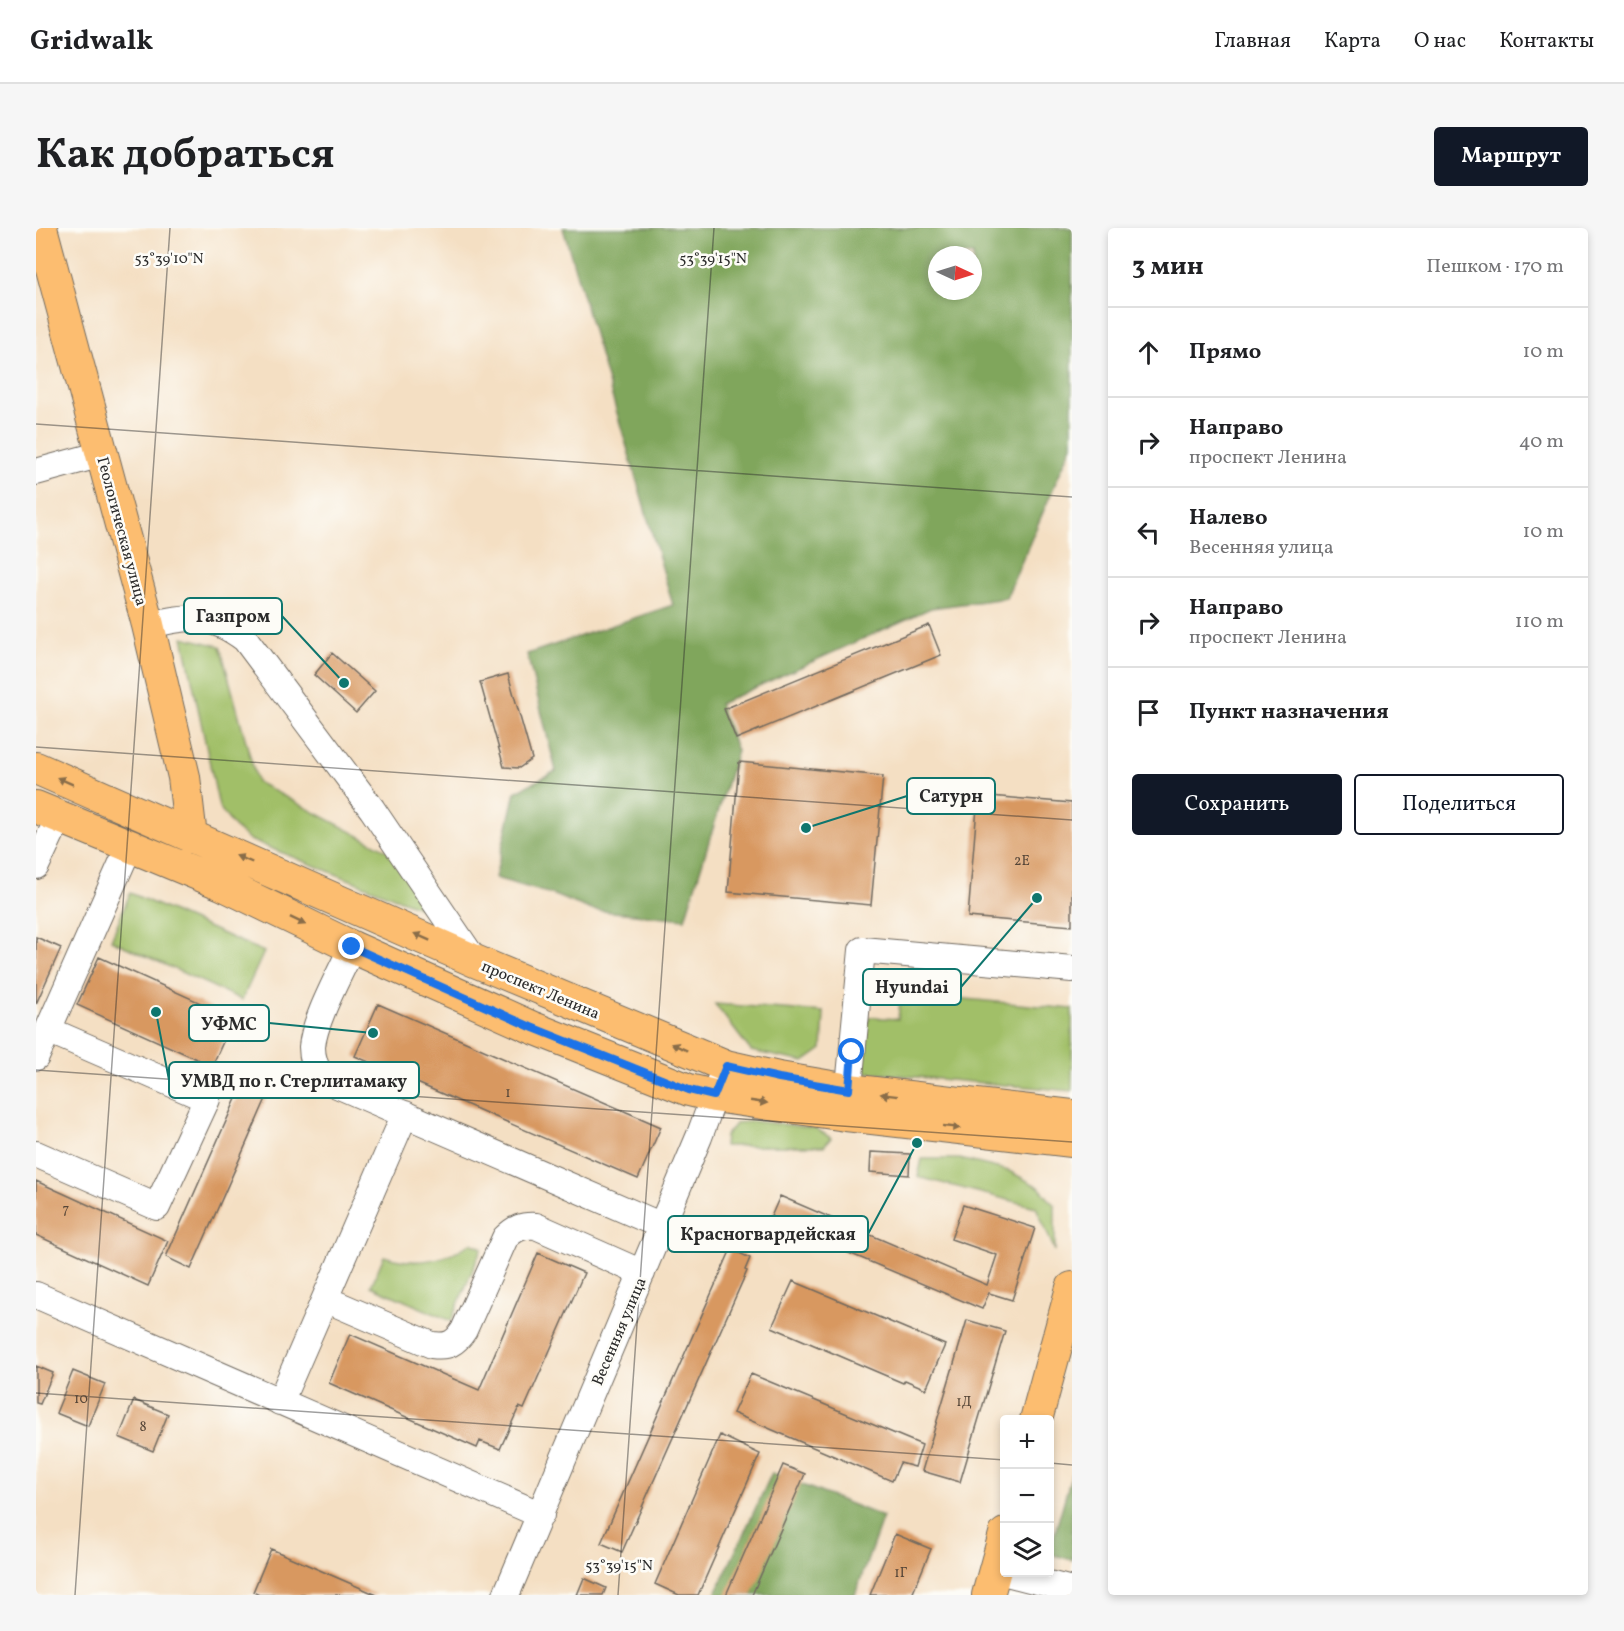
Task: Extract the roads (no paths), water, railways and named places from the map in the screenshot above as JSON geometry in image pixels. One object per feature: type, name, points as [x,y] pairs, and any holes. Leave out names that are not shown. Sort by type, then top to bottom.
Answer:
[{"type":"main road","name":"Геологическая улица","points":[[41,228],[148,625],[184,777],[191,837]]},
{"type":"main road","name":"проспект Ленина","points":[[36,768],[476,961],[726,1066],[779,1078],[848,1103],[1029,1136],[1072,1141]]},
{"type":"main road","name":"проспект Ленина","points":[[47,812],[222,884],[352,947],[531,1027],[689,1090],[714,1096],[1072,1116]]},
{"type":"main road","points":[[1029,1136],[1062,1150],[1072,1160]]},
{"type":"main road","points":[[1037,1415],[1072,1288]]},
{"type":"main road","points":[[991,1583],[1000,1552]]},
{"type":"street","points":[[36,472],[102,454]]},
{"type":"street","points":[[148,625],[183,617],[207,619],[228,627],[245,639],[372,809],[476,961]]},
{"type":"street","points":[[36,866],[47,812]]},
{"type":"street","points":[[36,1057],[129,847]]},
{"type":"street","points":[[352,947],[315,1030],[312,1048],[314,1064],[321,1078],[662,1226]]},
{"type":"street","points":[[848,1103],[862,951],[1072,969]]},
{"type":"street","points":[[36,1154],[157,1206],[207,1099],[48,1030]]},
{"type":"street","name":"Весенняя улица","points":[[506,1595],[662,1226],[726,1066]]},
{"type":"street","points":[[280,1402],[405,1114]]},
{"type":"street","points":[[325,1299],[432,1345],[442,1347],[457,1340],[464,1330],[505,1238],[519,1227],[536,1226],[642,1273]]},
{"type":"street","points":[[36,1296],[541,1515]]},
{"type":"street","points":[[991,1583],[1072,1590]]},
{"type":"place","name":"Газпром","points":[[344,683]]},
{"type":"place","name":"Сатурн","points":[[806,828]]},
{"type":"place","name":"Hyundai","points":[[1037,898]]},
{"type":"place","name":"УМВД по г. Стерлитамаку","points":[[156,1012]]},
{"type":"place","name":"УФМС","points":[[373,1033]]},
{"type":"place","name":"Красногвардейская","points":[[917,1143]]}]
